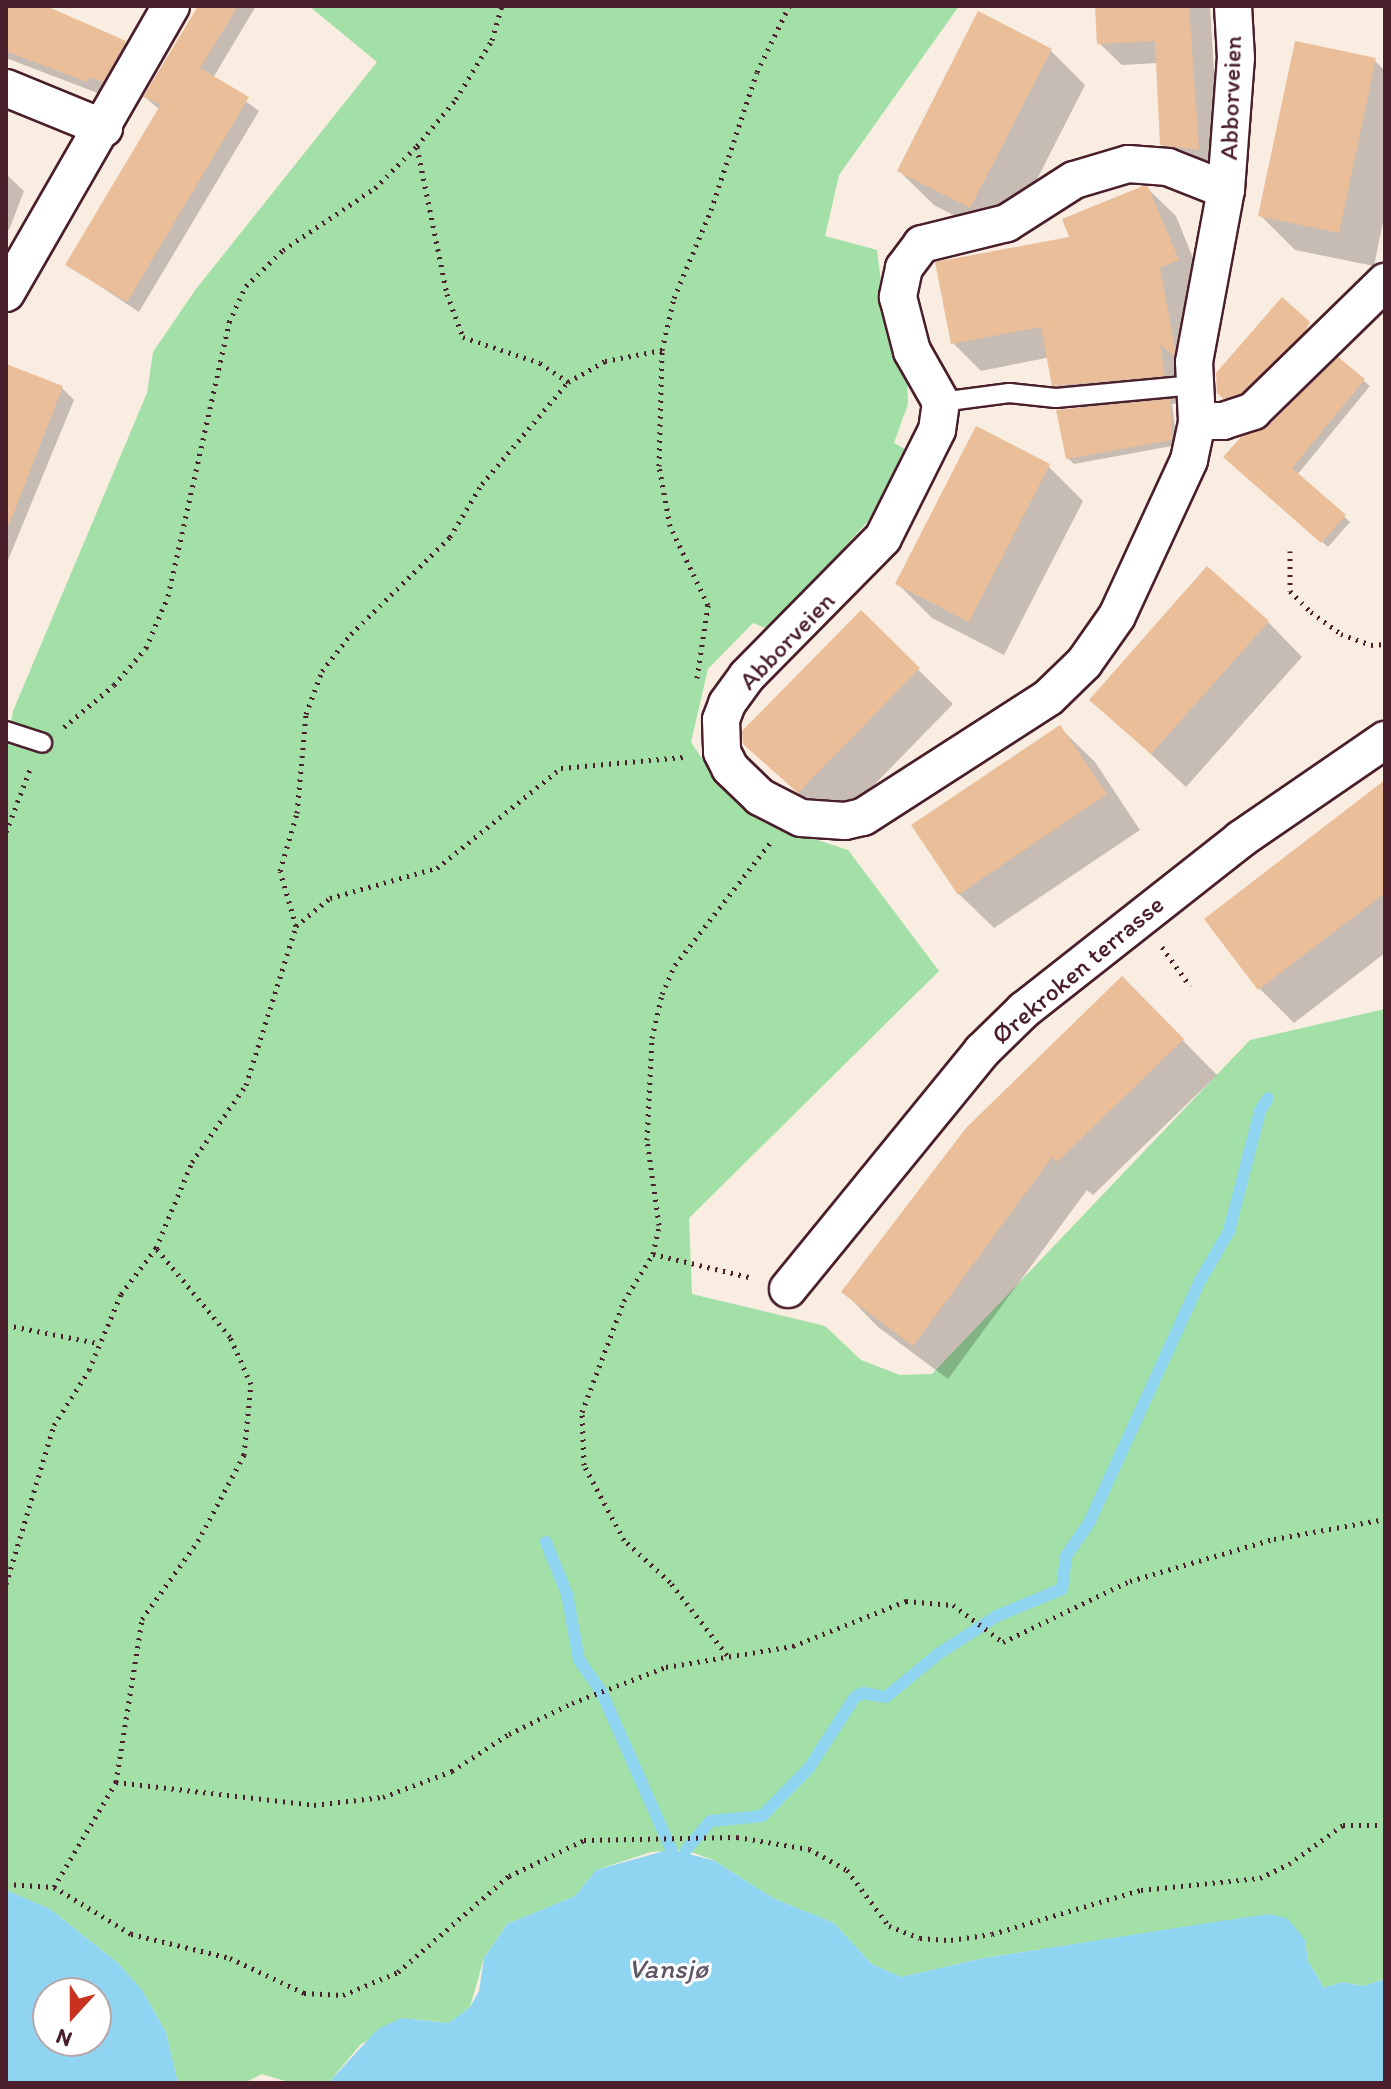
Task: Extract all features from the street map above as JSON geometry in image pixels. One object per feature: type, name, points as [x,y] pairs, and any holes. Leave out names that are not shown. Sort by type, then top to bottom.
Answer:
[{"type":"street","points":[[6,293],[104,128],[171,6]]},
{"type":"street","name":"Abborveien","points":[[1226,190],[1168,167],[1128,164],[1074,180],[1007,223],[922,244],[904,268],[898,297],[912,351],[941,402],[937,430],[883,538],[747,676],[721,720],[722,752],[730,768],[760,797],[801,818],[845,821],[863,817],[1049,697],[1084,663],[1117,616],[1189,460],[1197,421],[1194,385],[1226,190],[1236,58],[1233,6]]},
{"type":"street","points":[[6,88],[104,128]]},
{"type":"street","points":[[1197,421],[1223,421],[1253,411],[1385,282]]},
{"type":"street","name":"Ørekroken terrasse","points":[[788,1289],[962,1075],[1024,1010],[1241,839],[1385,740]]},
{"type":"lane","points":[[941,402],[1009,393],[1056,398],[1194,385]]},
{"type":"lane","points":[[6,731],[42,743]]},
{"type":"path","points":[[6,832],[42,743],[114,685],[146,648],[168,596],[229,322],[246,286],[283,250],[375,188],[417,146],[456,99],[492,40],[502,6]]},
{"type":"path","points":[[697,681],[708,605],[670,526],[659,466],[662,350],[674,298],[711,210],[757,72],[789,6]]},
{"type":"path","points":[[417,146],[447,294],[463,337],[540,363],[568,382]]},
{"type":"path","points":[[296,926],[280,871],[297,813],[306,714],[322,671],[351,634],[450,537],[482,484],[568,382],[605,361],[662,350]]},
{"type":"path","points":[[1290,551],[1290,591],[1311,612],[1341,634],[1371,645],[1385,644]]},
{"type":"path","points":[[6,1584],[54,1425],[89,1370],[121,1294],[156,1248],[192,1162],[246,1085],[296,926],[330,898],[437,868],[561,768],[722,752]]},
{"type":"path","points":[[727,1655],[670,1582],[624,1540],[584,1465],[582,1412],[624,1301],[653,1254],[659,1225],[647,1140],[652,1038],[662,994],[675,965],[769,846],[784,809]]},
{"type":"path","points":[[1160,944],[1190,986]]},
{"type":"path","points":[[54,1887],[116,1782],[142,1619],[198,1541],[244,1455],[251,1384],[230,1337],[156,1248]]},
{"type":"path","points":[[653,1254],[788,1289]]},
{"type":"path","points":[[6,1325],[98,1343]]},
{"type":"path","points":[[116,1782],[314,1805],[383,1797],[452,1771],[509,1734],[572,1703],[666,1667],[793,1646],[906,1601],[953,1605],[1003,1642],[1130,1581],[1274,1539],[1385,1519]]},
{"type":"path","points":[[6,1884],[54,1887],[131,1934],[230,1958],[304,1993],[343,1995],[398,1972],[509,1876],[584,1840],[737,1837],[809,1849],[847,1870],[889,1926],[920,1938],[951,1940],[992,1934],[1141,1890],[1260,1878],[1289,1864],[1343,1825],[1385,1825]]},
{"type":"green space","points":[[309,6],[959,6],[839,175],[825,236],[877,250],[885,315],[907,374],[908,404],[894,443],[912,453],[870,519],[770,630],[753,623],[708,669],[691,742],[722,789],[765,823],[848,850],[939,971],[689,1218],[692,1294],[825,1326],[861,1360],[900,1375],[932,1374],[1250,1040],[1385,1009],[1385,1979],[1363,1986],[1342,1982],[1324,1988],[1308,1961],[1305,1940],[1270,1914],[984,1958],[901,1977],[872,1964],[834,1923],[773,1898],[715,1861],[686,1850],[651,1852],[596,1870],[575,1896],[507,1924],[484,1958],[470,2007],[449,2023],[412,2019],[361,2044],[328,2083],[291,2083],[262,2074],[244,2083],[178,2083],[166,2032],[142,1990],[118,1963],[50,1909],[6,1890],[6,753],[13,711],[147,393],[153,352],[196,289],[377,62]]},
{"type":"water","name":"Vansjø","points":[[671,1849],[715,1861],[773,1898],[834,1923],[872,1964],[901,1977],[984,1958],[1214,1922],[1270,1914],[1288,1919],[1305,1940],[1308,1961],[1324,1988],[1342,1982],[1363,1986],[1385,1979],[1385,2083],[328,2083],[378,2029],[401,2018],[449,2023],[470,2007],[479,1991],[484,1958],[507,1924],[575,1896],[596,1870]]},
{"type":"water","points":[[6,1890],[50,1909],[118,1963],[142,1990],[166,2032],[178,2083],[6,2083]]},
{"type":"building","points":[[6,6],[46,6],[126,41],[103,82],[89,77],[87,82],[6,51]]},
{"type":"building","points":[[198,6],[238,6],[200,68],[249,97],[127,302],[65,265],[161,104],[143,97]]},
{"type":"building","points":[[1095,6],[1189,6],[1199,150],[1160,145],[1155,41],[1097,44]]},
{"type":"building","points":[[978,11],[1052,49],[970,208],[897,171]]},
{"type":"building","points":[[1295,41],[1376,58],[1339,233],[1258,216]]},
{"type":"building","points":[[1143,186],[1148,187],[1179,260],[1160,268],[1175,349],[1174,356],[1160,344],[1165,376],[1052,386],[1041,327],[951,344],[935,262],[1069,237],[1062,219]]},
{"type":"building","points":[[1282,297],[1310,322],[1306,330],[1242,393],[1223,399],[1217,393],[1216,373]]},
{"type":"building","points":[[1338,357],[1365,379],[1292,468],[1346,515],[1321,543],[1223,457],[1241,437],[1268,426]]},
{"type":"building","points":[[6,364],[63,386],[9,525],[6,525]]},
{"type":"building","points":[[1170,399],[1172,440],[1066,459],[1056,410]]},
{"type":"building","points":[[976,426],[1050,464],[969,622],[895,584]]},
{"type":"building","points":[[1207,566],[1269,621],[1151,754],[1089,700]]},
{"type":"building","points":[[861,610],[920,668],[798,793],[743,744],[742,731]]},
{"type":"building","points":[[1060,725],[1107,794],[958,895],[911,825]]},
{"type":"building","points":[[1385,780],[1385,893],[1258,990],[1204,919]]},
{"type":"building","points":[[1122,976],[1184,1039],[1057,1162],[1052,1157],[913,1346],[841,1292],[966,1128]]},
{"type":"waterway","points":[[686,1850],[710,1821],[762,1816],[809,1768],[855,1697],[863,1693],[886,1697],[938,1654],[997,1616],[1062,1589],[1066,1556],[1089,1523],[1200,1281],[1229,1231],[1260,1111],[1268,1098]]},
{"type":"waterway","points":[[546,1542],[567,1594],[579,1660],[601,1691],[671,1849]]}]
